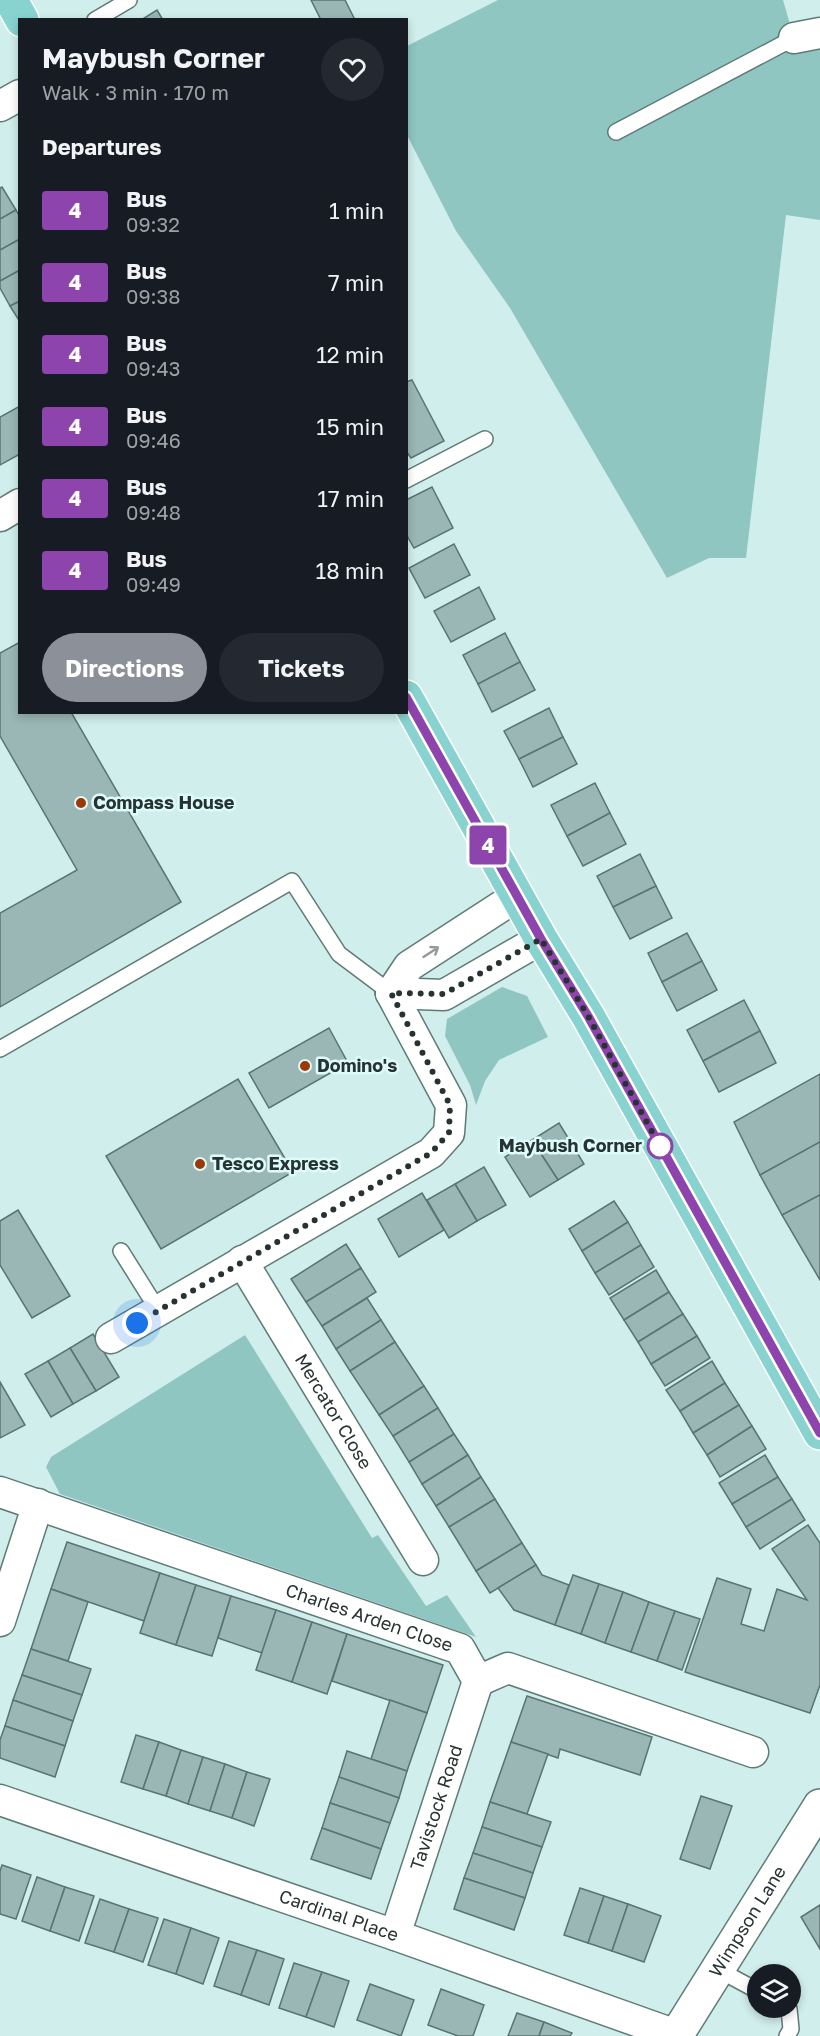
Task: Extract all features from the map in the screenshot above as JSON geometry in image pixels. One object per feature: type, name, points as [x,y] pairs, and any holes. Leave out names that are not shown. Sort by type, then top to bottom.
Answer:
[{"type":"main road","points":[[11,0],[21,18]]},
{"type":"main road","points":[[408,701],[541,939],[588,1016],[820,1433]]},
{"type":"street","points":[[0,106],[18,96]]},
{"type":"street","points":[[0,516],[18,505]]},
{"type":"street","points":[[391,993],[409,966],[517,896]]},
{"type":"street","points":[[391,993],[444,994],[541,939]]},
{"type":"street","points":[[111,1338],[431,1153],[449,1133],[450,1105],[391,993]]},
{"type":"street","name":"Mercator Close","points":[[242,1261],[423,1560]]},
{"type":"street","name":"Charles Arden Close","points":[[0,1492],[460,1649],[478,1682]]},
{"type":"street","points":[[0,1621],[38,1504]]},
{"type":"street","points":[[478,1682],[508,1668],[753,1752]]},
{"type":"street","name":"Tavistock Road","points":[[395,1935],[478,1682]]},
{"type":"street","name":"Cardinal Place","points":[[0,1800],[395,1935],[676,2036]]},
{"type":"street","name":"Wimpson Lane","points":[[676,2036],[820,1806]]},
{"type":"lane","points":[[98,18],[129,0]]},
{"type":"lane","points":[[615,132],[807,36]]},
{"type":"lane","points":[[408,479],[485,439]]},
{"type":"lane","points":[[0,1049],[292,881],[339,954],[391,993]]},
{"type":"lane","points":[[120,1251],[158,1310]]},
{"type":"lane","points":[[717,1969],[747,1985]]},
{"type":"lane","points":[[787,2036],[791,2029],[790,2018]]},
{"type":"shaded area","points":[[498,0],[783,0],[794,38],[820,49],[820,220],[786,215],[746,558],[709,558],[667,578],[510,308],[456,231],[408,137],[408,45]]},
{"type":"shaded area","points":[[502,987],[527,996],[548,1037],[499,1060],[485,1081],[476,1105],[470,1085],[445,1036],[447,1019]]},
{"type":"shaded area","points":[[245,1335],[372,1538],[378,1535],[426,1606],[447,1595],[476,1637],[60,1494],[46,1467],[51,1457]]},
{"type":"building","points":[[311,0],[345,0],[354,18],[320,18]]},
{"type":"building","points":[[157,10],[162,18],[144,18]]},
{"type":"building","points":[[2,187],[16,210],[0,219],[0,188]]},
{"type":"building","points":[[16,210],[18,214],[18,240],[0,250],[0,219]]},
{"type":"building","points":[[18,240],[18,271],[0,281],[0,250]]},
{"type":"building","points":[[18,271],[18,302],[10,306],[0,288],[0,281]]},
{"type":"building","points":[[18,302],[18,319],[10,306]]},
{"type":"building","points":[[412,380],[444,441],[411,458],[408,454],[408,381]]},
{"type":"building","points":[[18,407],[18,455],[0,465],[0,417]]},
{"type":"building","points":[[432,487],[453,528],[414,548],[408,538],[408,499]]},
{"type":"building","points":[[454,544],[470,575],[425,598],[409,568]]},
{"type":"building","points":[[479,587],[495,619],[451,642],[434,611]]},
{"type":"building","points":[[505,633],[520,662],[478,684],[463,655]]},
{"type":"building","name":"Compass House","points":[[18,643],[18,714],[72,714],[181,902],[0,1007],[0,913],[77,870],[0,736],[0,653]]},
{"type":"building","points":[[520,662],[535,690],[492,712],[478,684]]},
{"type":"building","points":[[549,708],[563,737],[519,759],[504,731]]},
{"type":"building","points":[[563,737],[577,764],[533,787],[519,759]]},
{"type":"building","points":[[595,783],[610,813],[567,836],[551,805]]},
{"type":"building","points":[[610,813],[626,844],[583,866],[567,836]]},
{"type":"building","points":[[640,854],[656,886],[613,907],[597,876]]},
{"type":"building","points":[[656,886],[672,918],[630,939],[613,907]]},
{"type":"building","points":[[687,933],[702,961],[662,982],[648,953]]},
{"type":"building","points":[[702,961],[717,990],[677,1011],[662,982]]},
{"type":"building","points":[[744,1000],[760,1031],[703,1061],[687,1030]]},
{"type":"building","points":[[329,1028],[348,1063],[269,1108],[249,1073]]},
{"type":"building","points":[[760,1031],[776,1063],[719,1092],[703,1061]]},
{"type":"building","points":[[820,1074],[820,1142],[760,1175],[734,1122]]},
{"type":"building","name":"Tesco Express","points":[[238,1079],[293,1172],[161,1249],[106,1156]]},
{"type":"building","points":[[559,1123],[584,1164],[558,1180],[532,1140]]},
{"type":"building","points":[[532,1140],[558,1180],[530,1197],[505,1157]]},
{"type":"building","points":[[820,1142],[820,1195],[782,1215],[760,1175]]},
{"type":"building","points":[[484,1167],[506,1205],[477,1221],[455,1184]]},
{"type":"building","points":[[455,1184],[477,1221],[449,1238],[427,1200]]},
{"type":"building","points":[[422,1193],[444,1230],[399,1257],[378,1219]]},
{"type":"building","points":[[820,1195],[820,1280],[782,1215]]},
{"type":"building","points":[[614,1201],[628,1222],[582,1251],[569,1229]]},
{"type":"building","points":[[18,1210],[70,1296],[32,1318],[0,1265],[0,1221]]},
{"type":"building","points":[[628,1222],[641,1245],[595,1273],[582,1251]]},
{"type":"building","points":[[346,1244],[361,1268],[306,1302],[291,1279]]},
{"type":"building","points":[[641,1245],[654,1267],[609,1295],[595,1273]]},
{"type":"building","points":[[361,1268],[376,1292],[322,1326],[306,1302]]},
{"type":"building","points":[[656,1270],[669,1292],[624,1320],[610,1298]]},
{"type":"building","points":[[669,1292],[683,1314],[638,1342],[624,1320]]},
{"type":"building","points":[[367,1298],[381,1320],[336,1349],[322,1326]]},
{"type":"building","points":[[683,1314],[697,1336],[651,1364],[638,1342]]},
{"type":"building","points":[[381,1320],[395,1342],[350,1371],[336,1349]]},
{"type":"building","points":[[93,1334],[119,1377],[96,1391],[70,1348]]},
{"type":"building","points":[[697,1336],[710,1358],[665,1386],[651,1364]]},
{"type":"building","points":[[395,1342],[424,1386],[379,1415],[350,1371]]},
{"type":"building","points":[[70,1348],[96,1391],[73,1404],[48,1361]]},
{"type":"building","points":[[48,1361],[73,1404],[51,1417],[25,1374]]},
{"type":"building","points":[[712,1361],[725,1383],[680,1411],[666,1390]]},
{"type":"building","points":[[0,1382],[25,1425],[0,1438]]},
{"type":"building","points":[[725,1383],[739,1405],[693,1433],[680,1411]]},
{"type":"building","points":[[424,1386],[438,1408],[393,1436],[379,1415]]},
{"type":"building","points":[[739,1405],[752,1426],[707,1455],[693,1433]]},
{"type":"building","points":[[438,1408],[454,1434],[409,1462],[393,1436]]},
{"type":"building","points":[[752,1426],[766,1449],[720,1477],[707,1455]]},
{"type":"building","points":[[454,1434],[468,1455],[422,1484],[409,1462]]},
{"type":"building","points":[[468,1455],[481,1477],[436,1506],[422,1484]]},
{"type":"building","points":[[765,1455],[778,1477],[732,1504],[719,1483]]},
{"type":"building","points":[[481,1477],[495,1499],[449,1527],[436,1506]]},
{"type":"building","points":[[778,1477],[792,1499],[746,1527],[732,1504]]},
{"type":"building","points":[[495,1499],[522,1543],[476,1571],[449,1527]]},
{"type":"building","points":[[792,1499],[805,1520],[760,1549],[746,1527]]},
{"type":"building","points":[[808,1525],[820,1543],[820,1685],[810,1713],[685,1672],[717,1578],[751,1589],[741,1624],[764,1631],[777,1589],[807,1600],[772,1549]]},
{"type":"building","points":[[67,1542],[160,1573],[144,1621],[51,1589]]},
{"type":"building","points":[[522,1543],[536,1565],[490,1593],[476,1571]]},
{"type":"building","points":[[536,1565],[542,1575],[569,1585],[555,1625],[514,1610],[498,1588]]},
{"type":"building","points":[[160,1573],[196,1585],[176,1645],[140,1633]]},
{"type":"building","points":[[573,1575],[599,1584],[581,1634],[555,1625]]},
{"type":"building","points":[[599,1584],[623,1592],[605,1643],[581,1634]]},
{"type":"building","points":[[196,1585],[231,1596],[212,1656],[176,1645]]},
{"type":"building","points":[[51,1589],[88,1602],[68,1661],[31,1649]]},
{"type":"building","points":[[623,1592],[649,1602],[631,1652],[605,1643]]},
{"type":"building","points":[[231,1596],[276,1610],[262,1653],[218,1638]]},
{"type":"building","points":[[649,1602],[675,1611],[657,1661],[631,1652]]},
{"type":"building","points":[[276,1610],[312,1622],[292,1682],[256,1670]]},
{"type":"building","points":[[675,1611],[700,1619],[682,1670],[657,1661]]},
{"type":"building","points":[[312,1622],[347,1634],[327,1694],[292,1682]]},
{"type":"building","points":[[347,1634],[443,1665],[427,1713],[332,1681]]},
{"type":"building","points":[[31,1649],[91,1669],[82,1695],[22,1675]]},
{"type":"building","points":[[22,1675],[82,1695],[73,1721],[13,1700]]},
{"type":"building","points":[[527,1696],[652,1737],[640,1775],[560,1749],[558,1758],[511,1742]]},
{"type":"building","points":[[13,1700],[73,1721],[65,1746],[5,1726]]},
{"type":"building","points":[[390,1700],[427,1713],[407,1771],[371,1759]]},
{"type":"building","points":[[5,1726],[65,1746],[55,1777],[0,1758],[0,1740]]},
{"type":"building","points":[[136,1735],[159,1742],[143,1789],[121,1782]]},
{"type":"building","points":[[159,1742],[181,1750],[166,1796],[143,1789]]},
{"type":"building","points":[[511,1742],[548,1754],[527,1814],[490,1802]]},
{"type":"building","points":[[181,1750],[203,1757],[188,1804],[166,1796]]},
{"type":"building","points":[[347,1751],[407,1771],[399,1798],[339,1777]]},
{"type":"building","points":[[203,1757],[225,1764],[210,1811],[188,1804]]},
{"type":"building","points":[[225,1764],[247,1772],[232,1818],[210,1811]]},
{"type":"building","points":[[247,1772],[270,1779],[254,1826],[232,1818]]},
{"type":"building","points":[[339,1777],[399,1798],[390,1823],[330,1803]]},
{"type":"building","points":[[701,1796],[732,1806],[710,1869],[680,1859]]},
{"type":"building","points":[[490,1802],[551,1822],[542,1847],[482,1827]]},
{"type":"building","points":[[330,1803],[390,1823],[381,1849],[322,1828]]},
{"type":"building","points":[[482,1827],[542,1847],[533,1873],[473,1853]]},
{"type":"building","points":[[322,1828],[381,1849],[371,1879],[311,1859]]},
{"type":"building","points":[[473,1853],[533,1873],[525,1898],[464,1878]]},
{"type":"building","points":[[2,1865],[31,1875],[16,1919],[0,1914]]},
{"type":"building","points":[[37,1877],[65,1887],[50,1931],[22,1921]]},
{"type":"building","points":[[464,1878],[525,1898],[514,1930],[454,1909]]},
{"type":"building","points":[[65,1887],[94,1896],[79,1941],[50,1931]]},
{"type":"building","points":[[580,1888],[604,1896],[588,1943],[564,1935]]},
{"type":"building","points":[[604,1896],[628,1904],[612,1951],[588,1943]]},
{"type":"building","points":[[100,1899],[129,1909],[114,1952],[85,1943]]},
{"type":"building","points":[[628,1904],[661,1916],[644,1962],[612,1951]]},
{"type":"building","points":[[820,1905],[820,1949],[801,1917]]},
{"type":"building","points":[[129,1909],[158,1918],[143,1962],[114,1952]]},
{"type":"building","points":[[164,1919],[191,1928],[176,1974],[148,1965]]},
{"type":"building","points":[[191,1928],[219,1938],[203,1984],[176,1974]]},
{"type":"building","points":[[229,1941],[257,1950],[241,1995],[214,1986]]},
{"type":"building","points":[[257,1950],[284,1959],[269,2005],[241,1995]]},
{"type":"building","points":[[294,1963],[322,1972],[306,2017],[279,2008]]},
{"type":"building","points":[[322,1972],[349,1981],[334,2027],[306,2017]]},
{"type":"building","points":[[370,1984],[414,2000],[401,2036],[357,2020]]},
{"type":"building","points":[[441,1989],[484,2005],[473,2036],[458,2036],[428,2025]]},
{"type":"building","points":[[517,2013],[544,2022],[539,2036],[508,2036]]},
{"type":"building","points":[[544,2022],[572,2033],[570,2036],[539,2036]]},
{"type":"bus line","name":"4","points":[[408,700],[541,939],[588,1016],[820,1433]]},
{"type":"place","name":"Compass House","points":[[81,803]]},
{"type":"place","name":"Domino's","points":[[305,1066]]},
{"type":"place","name":"Maybush Corner","points":[[660,1146]]},
{"type":"place","name":"Tesco Express","points":[[200,1164]]},
{"type":"route","points":[[137,1323],[431,1153],[449,1133],[450,1105],[391,993],[444,994],[541,939],[588,1016],[660,1146]]}]
